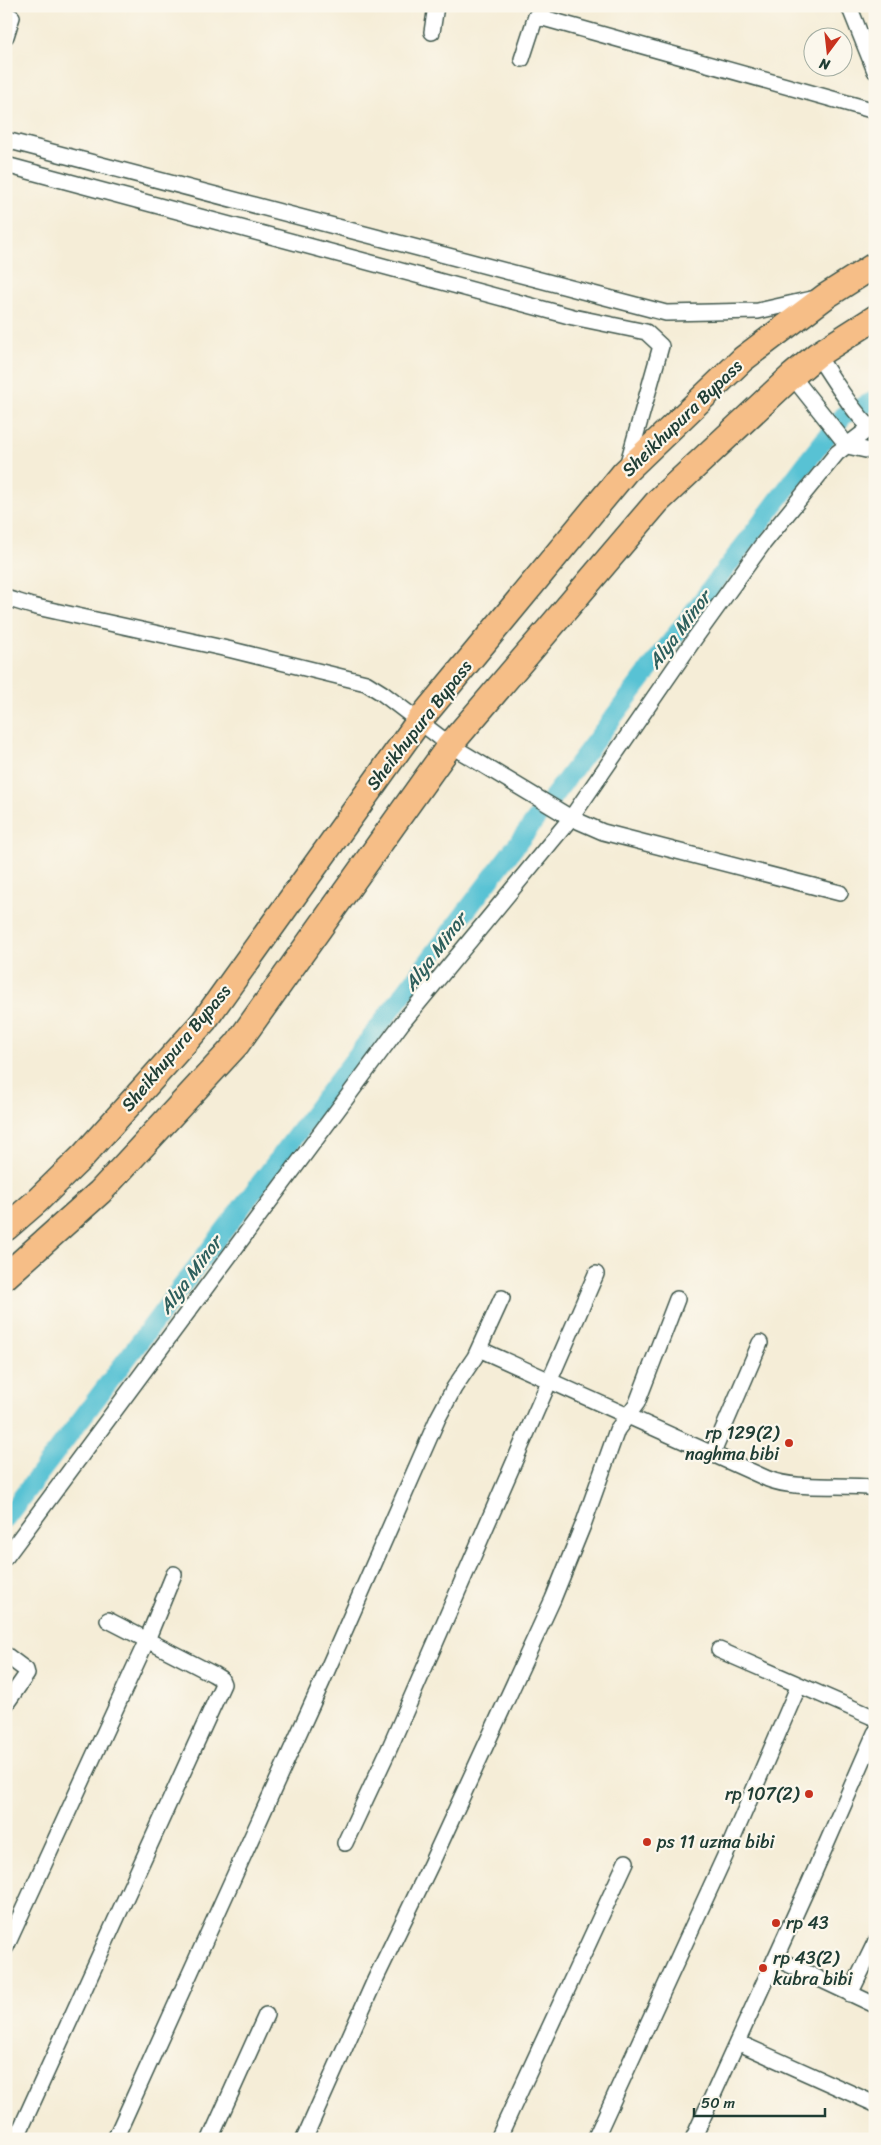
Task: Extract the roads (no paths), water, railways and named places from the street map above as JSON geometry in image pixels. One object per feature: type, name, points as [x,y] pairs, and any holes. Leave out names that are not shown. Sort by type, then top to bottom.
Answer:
[{"type":"highway","name":"Sheikhupura Bypass","points":[[6,1228],[83,1156],[204,1020],[419,721],[626,472],[743,359],[826,296],[875,265]]},
{"type":"highway","name":"Sheikhupura Bypass","points":[[6,1276],[100,1192],[237,1044],[450,745],[658,501],[792,376],[817,355],[875,318]]},
{"type":"street","points":[[432,32],[436,6]]},
{"type":"street","points":[[849,6],[875,71]]},
{"type":"street","points":[[522,59],[537,11],[875,110]]},
{"type":"street","points":[[6,15],[12,16],[6,36]]},
{"type":"street","points":[[6,140],[666,313],[758,311],[826,296]]},
{"type":"street","points":[[6,165],[563,314],[646,332],[661,346],[626,472]]},
{"type":"street","points":[[817,355],[856,412],[873,427]]},
{"type":"street","points":[[792,376],[838,434],[852,447],[875,452]]},
{"type":"street","points":[[838,434],[873,427]]},
{"type":"street","points":[[6,1557],[402,1023],[571,818],[695,638],[762,546],[837,452],[838,434]]},
{"type":"street","points":[[6,598],[32,606],[232,650],[366,683],[382,692],[450,745],[571,818],[603,832],[840,893]]},
{"type":"street","points":[[345,1843],[390,1747],[459,1584],[550,1382],[596,1274]]},
{"type":"street","points":[[116,2139],[322,1682],[438,1418],[479,1349],[502,1298]]},
{"type":"street","points":[[304,2139],[375,1980],[431,1864],[553,1599],[583,1525],[615,1435],[637,1403],[677,1299]]},
{"type":"street","points":[[712,1455],[760,1343]]},
{"type":"street","points":[[479,1349],[775,1482],[875,1488]]},
{"type":"street","points":[[6,1947],[147,1640],[174,1574]]},
{"type":"street","points":[[16,2139],[223,1684],[221,1679],[213,1674],[108,1620]]},
{"type":"street","points":[[719,1650],[875,1718]]},
{"type":"street","points":[[6,1655],[26,1670],[27,1674],[6,1704]]},
{"type":"street","points":[[595,2139],[730,1844],[799,1684]]},
{"type":"street","points":[[693,2139],[875,1732]]},
{"type":"street","points":[[498,2139],[626,1862]]},
{"type":"street","points":[[850,1994],[875,1943]]},
{"type":"street","points":[[775,1958],[875,2005]]},
{"type":"street","points":[[210,2139],[266,2015]]},
{"type":"street","points":[[737,2042],[875,2104]]},
{"type":"waterway","name":"Alya Minor","points":[[6,1518],[809,459],[844,415],[875,400]]},
{"type":"place","name":"rp 129(2) naghma bibi","points":[[789,1443]]},
{"type":"place","name":"rp 107(2)","points":[[809,1794]]},
{"type":"place","name":"ps 11 uzma bibi","points":[[647,1842]]},
{"type":"place","name":"rp 43","points":[[776,1923]]},
{"type":"place","name":"rp 43(2) kubra bibi","points":[[763,1968]]}]
